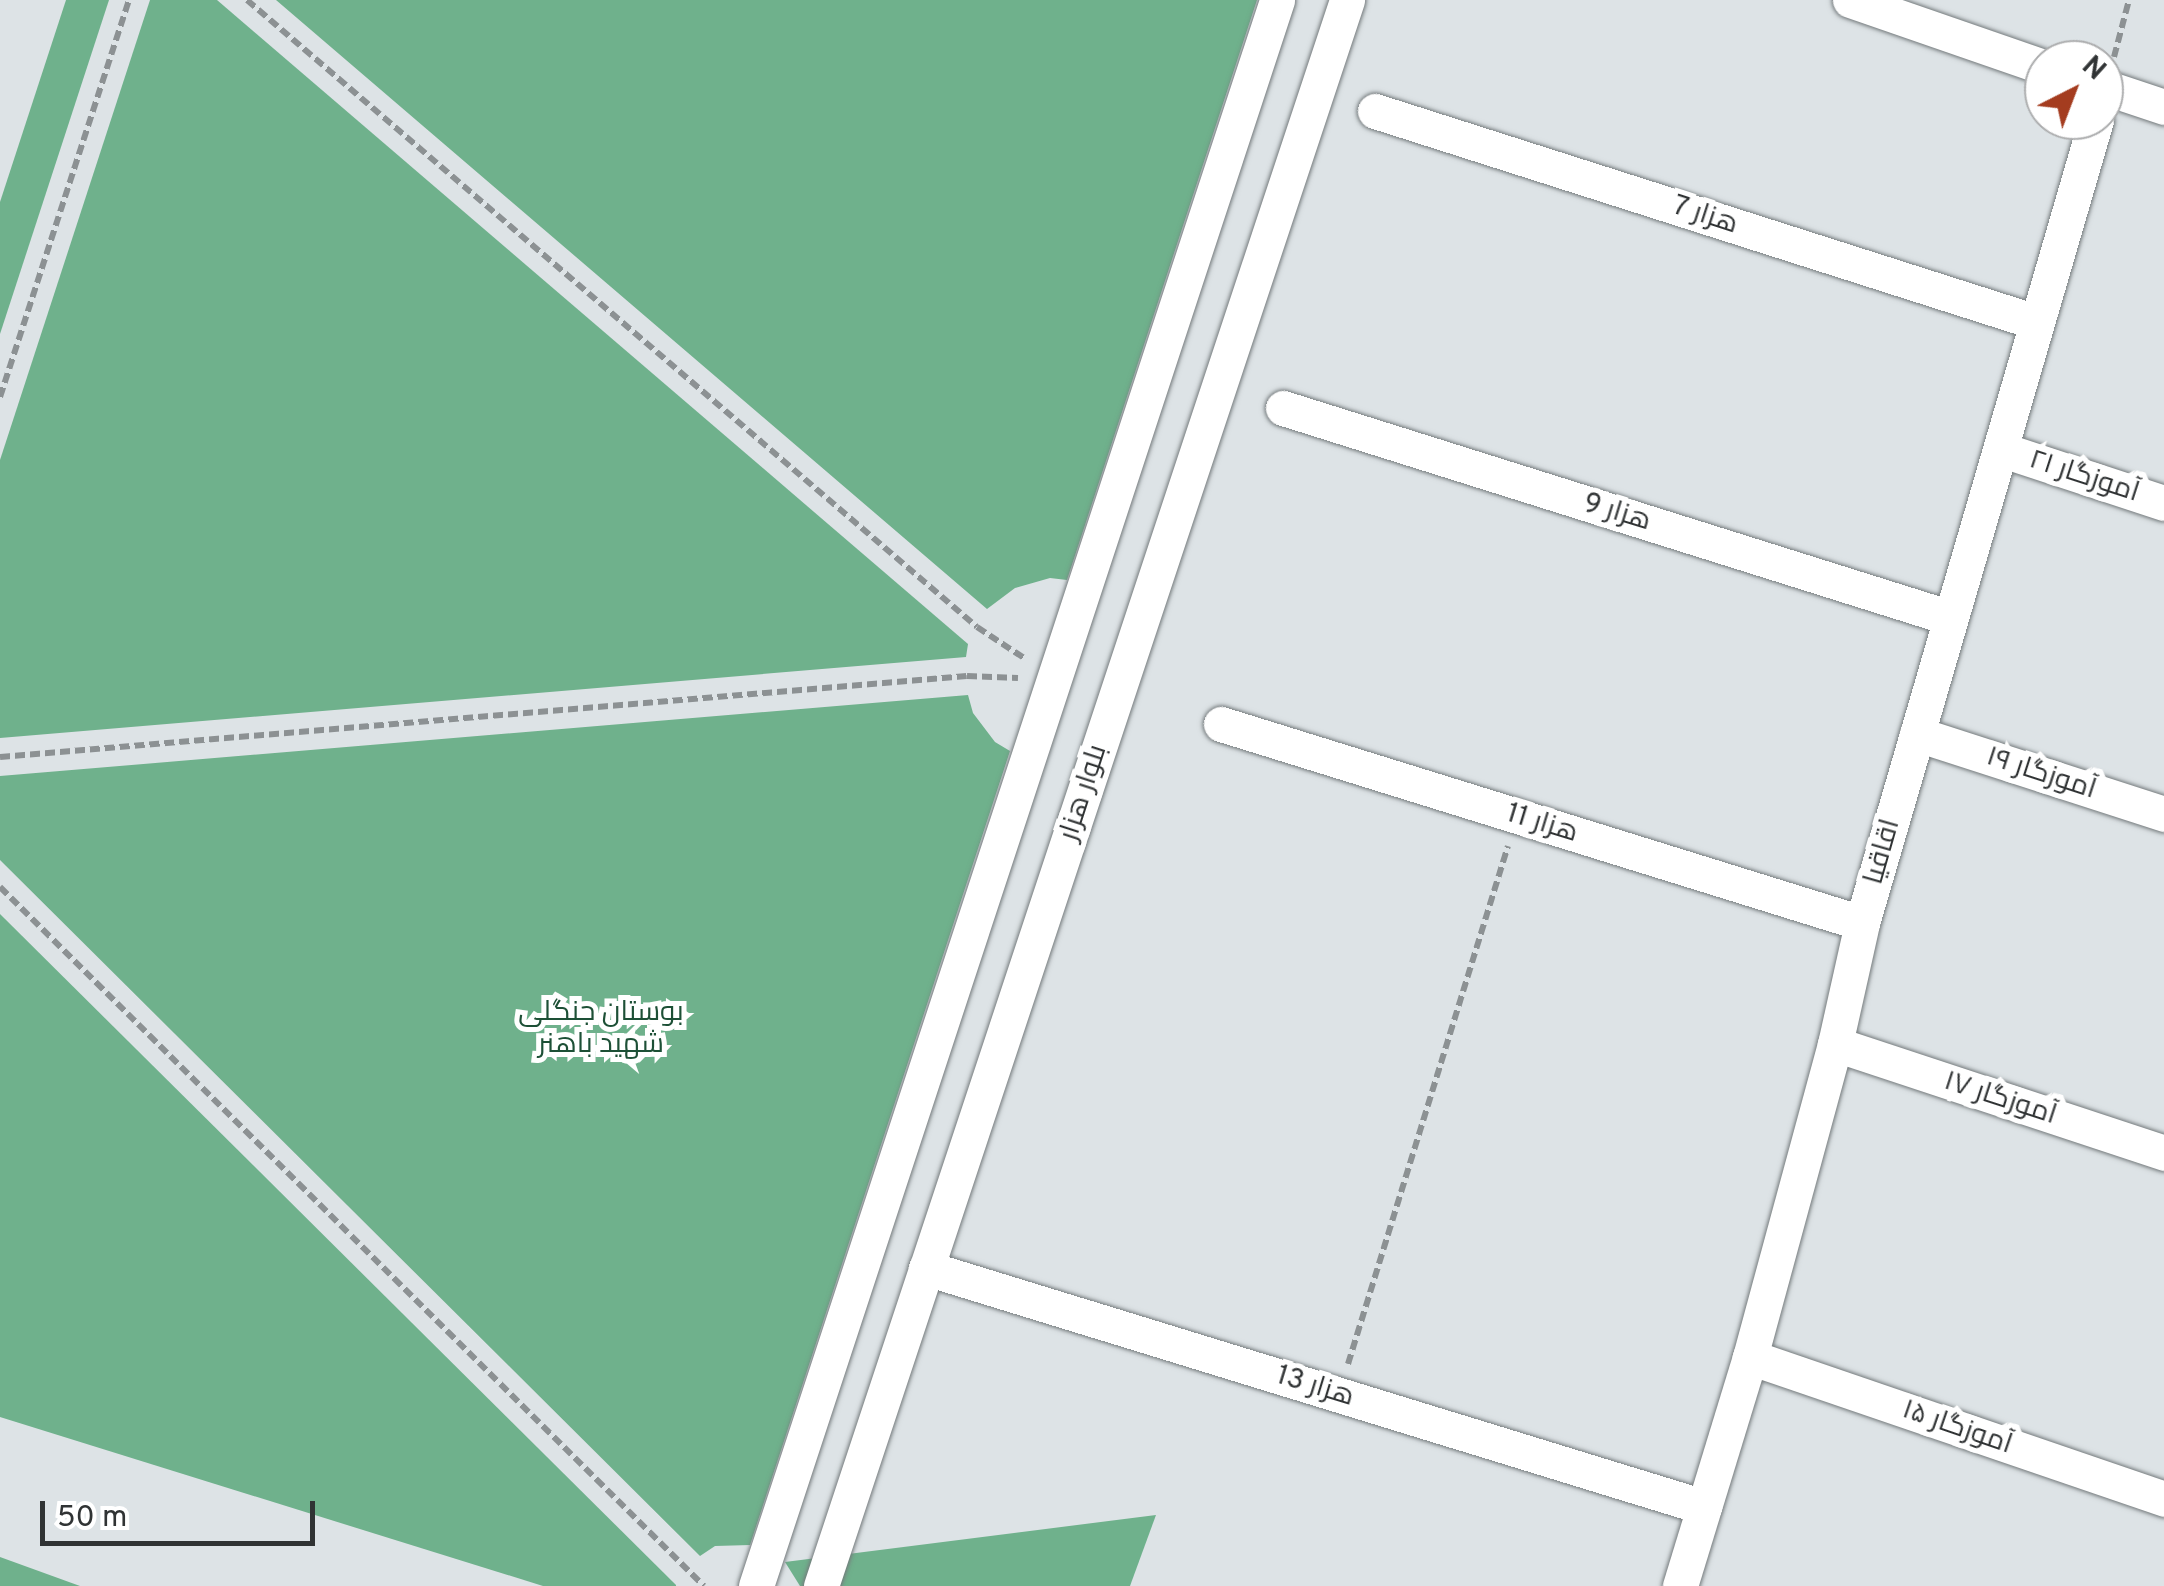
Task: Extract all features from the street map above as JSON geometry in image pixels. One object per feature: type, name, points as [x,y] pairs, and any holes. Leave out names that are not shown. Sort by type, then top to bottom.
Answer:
[{"type":"street","points":[[766,1576],[1277,0]]},
{"type":"street","name":"بلوار هزار","points":[[820,1584],[1347,0]]},
{"type":"street","points":[[1850,0],[2024,60]]},
{"type":"street","points":[[2124,101],[2164,106]]},
{"type":"street","name":"هزار 7","points":[[1374,111],[2036,322]]},
{"type":"street","name":"اقاقیا","points":[[1680,1586],[1750,1357],[1835,1044],[1862,923],[2004,450],[2036,322],[2090,140]]},
{"type":"street","name":"هزار 9","points":[[1283,408],[1951,618]]},
{"type":"street","name":"آموزگار ۲۱","points":[[2004,450],[2164,503]]},
{"type":"street","name":"هزار 11","points":[[1221,724],[1862,923]]},
{"type":"street","name":"آموزگار ۱۹","points":[[1917,734],[2164,814]]},
{"type":"street","name":"آموزگار ۱۷","points":[[1835,1044],[2164,1154]]},
{"type":"street","name":"هزار 13","points":[[926,1268],[1704,1506]]},
{"type":"street","name":"آموزگار ۱۵","points":[[1750,1357],[2164,1499]]},
{"type":"path","points":[[0,396],[129,0]]},
{"type":"path","points":[[247,0],[977,626],[1054,679]]},
{"type":"path","points":[[2118,40],[2129,0]]},
{"type":"path","points":[[0,756],[967,676],[1054,679]]},
{"type":"path","points":[[1338,1394],[1517,816]]},
{"type":"path","points":[[0,886],[704,1586]]},
{"type":"green space","points":[[66,0],[109,0],[0,334],[0,202]]},
{"type":"green space","points":[[150,0],[217,0],[968,644],[966,657],[0,738],[0,460]]},
{"type":"green space","points":[[276,0],[1257,0],[1067,580],[1050,578],[1015,588],[987,609]]},
{"type":"green space","name":"بوستان جنگلی شهید باهنر","points":[[968,695],[973,713],[995,742],[1010,751],[750,1545],[715,1546],[700,1556],[0,860],[0,776]]},
{"type":"green space","points":[[0,914],[676,1586],[543,1586],[0,1417]]},
{"type":"green space","points":[[1156,1515],[1130,1586],[800,1586],[785,1562]]},
{"type":"green space","points":[[0,1557],[80,1586],[0,1586]]}]
